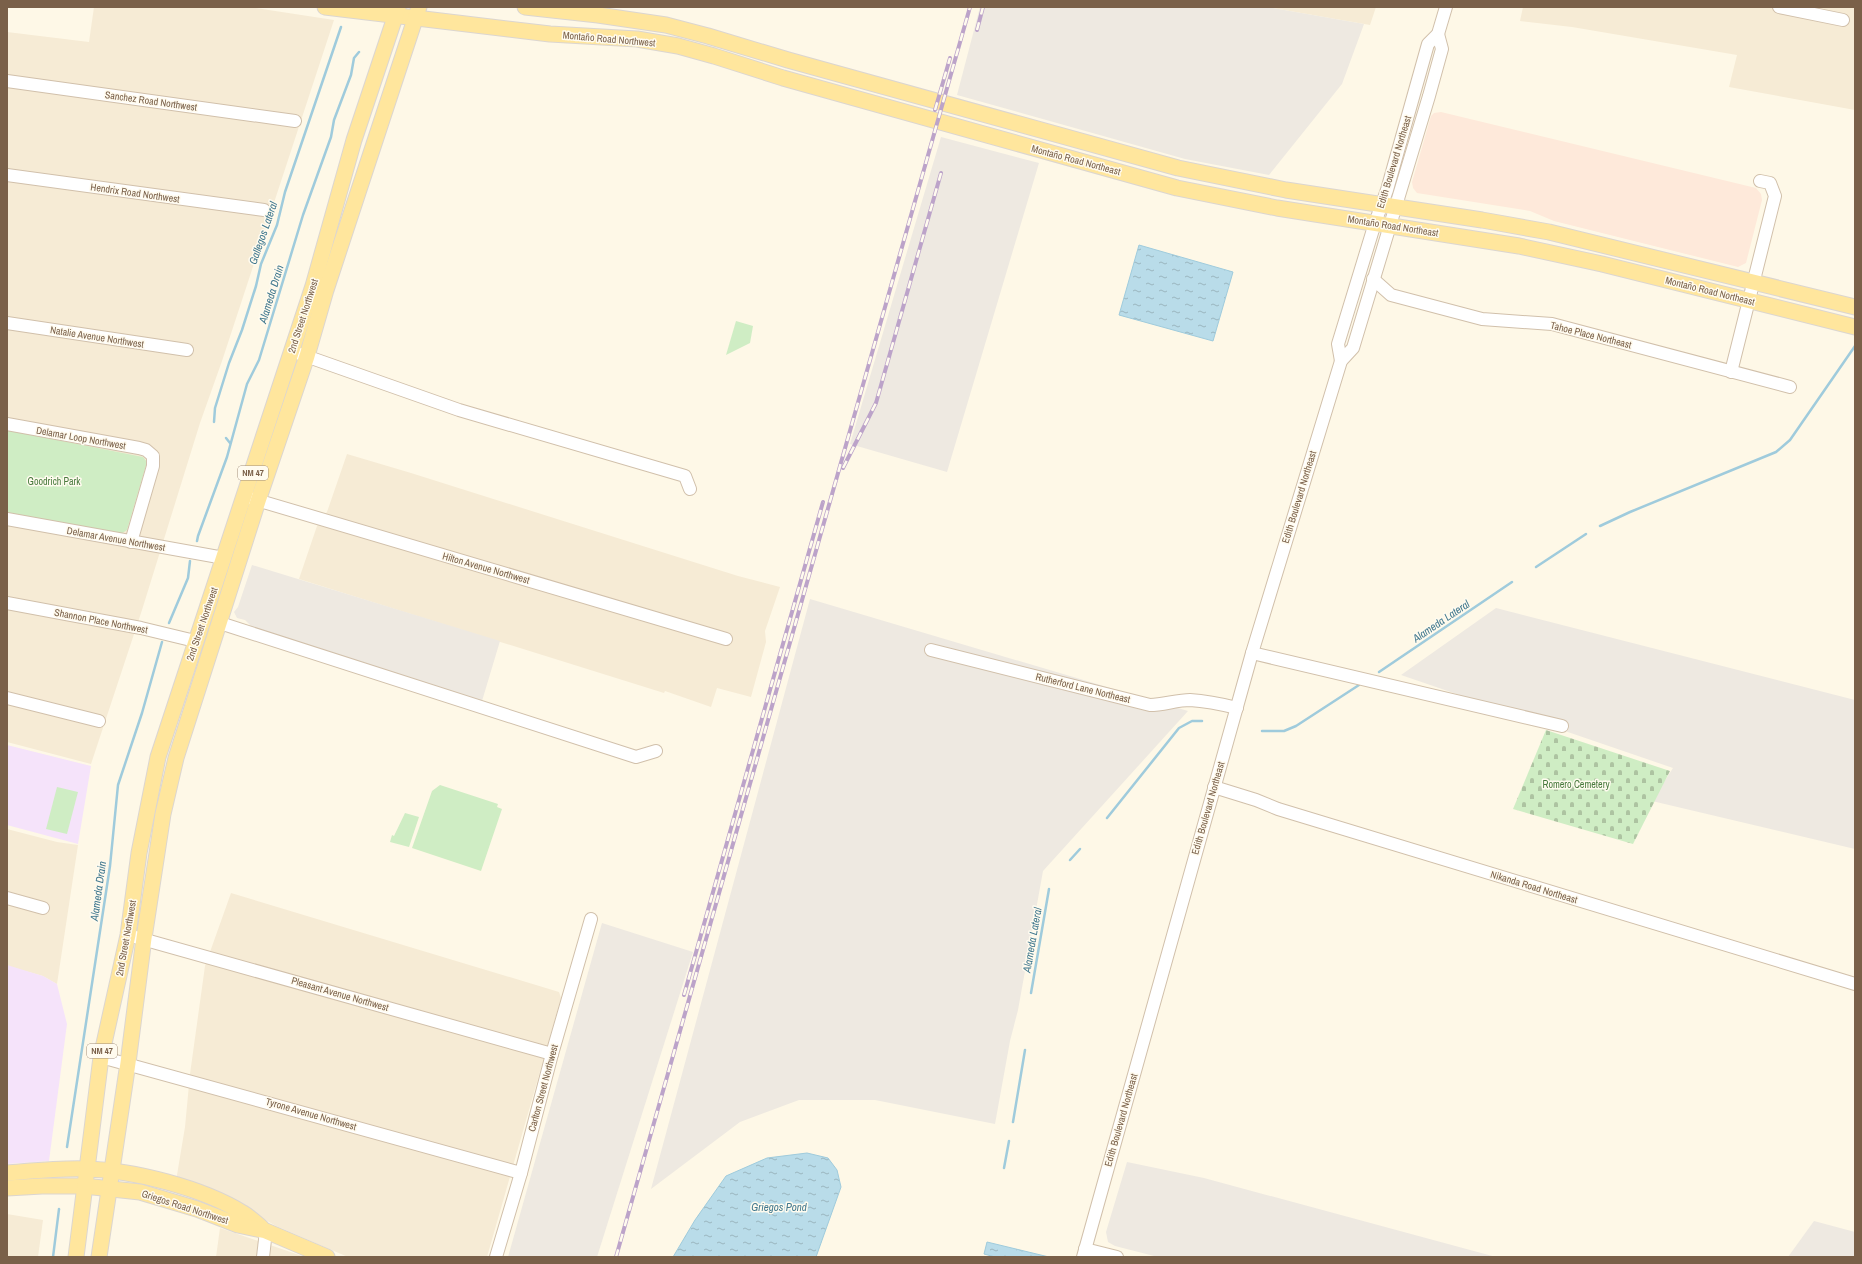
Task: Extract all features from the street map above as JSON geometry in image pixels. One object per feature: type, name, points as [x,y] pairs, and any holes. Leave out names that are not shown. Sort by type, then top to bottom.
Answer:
[{"type":"main road","name":"Montaño Road Northwest","points":[[325,7],[418,12],[550,34],[625,38],[664,43],[714,56],[783,78],[933,120]]},
{"type":"main road","name":"Montaño Road Northwest","points":[[525,7],[598,15],[666,25],[938,102]]},
{"type":"main road","name":"2nd Street Northwest","points":[[99,1257],[163,814],[176,758],[220,623],[292,352],[324,248],[354,140],[397,11]]},
{"type":"main road","name":"2nd Street Northwest","points":[[76,1257],[101,1056],[128,935],[139,853],[158,757],[195,641],[224,558],[252,498],[307,356],[326,290],[418,12]]},
{"type":"main road","name":"Montaño Road Northeast","points":[[938,102],[1172,166],[1264,186],[1475,218],[1554,233],[1855,307]]},
{"type":"main road","name":"Montaño Road Northeast","points":[[933,120],[1182,189],[1264,206],[1525,247],[1749,300],[1855,327]]},
{"type":"main road","name":"Griegos Road Northwest","points":[[7,1173],[86,1169],[112,1171],[149,1178],[210,1197],[243,1213],[266,1231]]},
{"type":"main road","name":"Griegos Road Northwest","points":[[7,1188],[84,1186],[140,1192],[168,1200],[238,1225],[266,1231],[328,1257]]},
{"type":"street","name":"Edith Boulevard Northeast","points":[[1341,361],[1338,344],[1388,206],[1420,132],[1442,49],[1438,34],[1446,7]]},
{"type":"street","points":[[1780,7],[1842,20]]},
{"type":"street","name":"Sanchez Road Northwest","points":[[7,81],[295,121]]},
{"type":"street","name":"Hendrix Road Northwest","points":[[7,175],[264,210]]},
{"type":"street","points":[[1731,372],[1775,196],[1770,183],[1760,181]]},
{"type":"street","name":"Edith Boulevard Northeast","points":[[1084,1253],[1252,652],[1341,361],[1352,348],[1373,279],[1382,224]]},
{"type":"street","name":"Tahoe Place Northeast","points":[[1373,279],[1391,295],[1482,319],[1552,324],[1790,387]]},
{"type":"street","name":"Natalie Avenue Northwest","points":[[7,323],[187,350]]},
{"type":"street","points":[[292,352],[460,410],[685,476],[690,489]]},
{"type":"street","name":"Delamar Loop Northwest","points":[[7,424],[139,448],[146,450],[153,456],[153,466],[131,542]]},
{"type":"street","name":"Hilton Avenue Northwest","points":[[252,498],[726,639]]},
{"type":"street","name":"Delamar Avenue Northwest","points":[[7,519],[224,558]]},
{"type":"street","name":"Shannon Place Northwest","points":[[7,603],[141,628],[195,641]]},
{"type":"street","points":[[220,623],[636,757],[656,751]]},
{"type":"street","name":"Rutherford Lane Northeast","points":[[931,650],[1150,706],[1189,700],[1217,703],[1237,708]]},
{"type":"street","points":[[1252,652],[1562,726]]},
{"type":"street","points":[[7,698],[100,721]]},
{"type":"street","name":"Nikanda Road Northeast","points":[[1214,787],[1256,800],[1278,809],[1855,984]]},
{"type":"street","points":[[7,898],[43,908]]},
{"type":"street","name":"Carlton Street Northwest","points":[[496,1257],[591,919]]},
{"type":"street","name":"Pleasant Avenue Northwest","points":[[128,935],[144,938],[552,1054]]},
{"type":"street","name":"Tyrone Avenue Northwest","points":[[101,1056],[521,1172]]},
{"type":"street","points":[[263,1257],[266,1231]]},
{"type":"street","points":[[1084,1253],[1117,1257]]},
{"type":"shaded area","points":[[94,7],[249,7],[334,20],[222,361],[200,423],[142,610],[91,764],[7,742],[7,32],[89,42]]},
{"type":"shaded area","points":[[980,7],[1267,7],[1364,24],[1342,84],[1269,175],[1185,159],[957,95]]},
{"type":"shaded area","points":[[1267,7],[1376,7],[1370,25]]},
{"type":"shaded area","points":[[1523,7],[1855,7],[1855,110],[1729,87],[1737,55],[1572,27],[1520,21]]},
{"type":"shaded area","points":[[1441,112],[1756,188],[1761,194],[1762,200],[1746,263],[1738,267],[1554,221],[1530,211],[1417,193],[1413,188],[1412,182],[1431,116],[1434,113]]},
{"type":"shaded area","points":[[941,137],[1039,163],[947,472],[850,444]]},
{"type":"shaded area","points":[[347,454],[738,576],[780,587],[765,631],[766,642],[751,697],[717,688],[711,707],[665,691],[664,693],[299,579],[317,526],[327,512]]},
{"type":"shaded area","points":[[252,565],[500,641],[482,701],[255,630],[245,620],[237,618],[234,612],[238,607]]},
{"type":"shaded area","points":[[810,599],[1188,711],[1043,871],[1018,1010],[1010,1041],[995,1124],[875,1100],[799,1100],[740,1122],[651,1189]]},
{"type":"shaded area","points":[[1496,608],[1855,700],[1855,849],[1652,801],[1673,768],[1401,675]]},
{"type":"shaded area","points":[[7,745],[91,766],[78,844],[7,825]]},
{"type":"shaded area","points":[[7,829],[57,842],[78,845],[57,984],[43,976],[7,966]]},
{"type":"shaded area","points":[[231,893],[559,992],[561,998],[487,1257],[348,1257],[276,1226],[246,1209],[176,1181],[185,1127],[190,1074],[205,966]]},
{"type":"shaded area","points":[[602,923],[693,952],[597,1257],[508,1257]]},
{"type":"shaded area","points":[[7,965],[43,976],[57,984],[67,1024],[49,1161],[7,1164]]},
{"type":"shaded area","points":[[1127,1162],[1204,1178],[1496,1257],[1158,1257],[1115,1246],[1108,1242],[1106,1232]]},
{"type":"shaded area","points":[[7,1214],[43,1220],[38,1257],[7,1257]]},
{"type":"shaded area","points":[[1814,1221],[1855,1232],[1855,1257],[1788,1257]]},
{"type":"shaded area","points":[[220,1228],[305,1257],[216,1257]]},
{"type":"green space","points":[[736,321],[753,326],[750,343],[726,355]]},
{"type":"green space","name":"Goodrich Park","points":[[7,430],[143,457],[147,462],[127,530],[121,534],[7,514]]},
{"type":"green space","name":"Romero Cemetery","points":[[1546,730],[1670,771],[1633,844],[1513,809]]},
{"type":"green space","points":[[440,785],[498,804],[497,807],[502,809],[481,871],[412,848],[432,791]]},
{"type":"green space","points":[[57,787],[78,792],[67,834],[46,829]]},
{"type":"green space","points":[[405,813],[419,817],[409,847],[390,842],[392,835],[394,836]]},
{"type":"water","points":[[1139,245],[1233,272],[1213,341],[1119,315]]},
{"type":"water","name":"Griegos Pond","points":[[807,1153],[828,1158],[837,1170],[841,1187],[816,1257],[673,1257],[695,1220],[726,1176],[767,1158]]},
{"type":"water","points":[[987,1242],[1049,1257],[995,1257],[984,1254]]},
{"type":"waterway","name":"Gallegos Lateral","points":[[214,422],[215,408],[229,363],[242,330],[256,286],[261,264],[277,225],[285,192],[341,27]]},
{"type":"waterway","name":"Alameda Drain","points":[[197,541],[227,457],[247,384],[259,360],[303,215],[331,137],[334,120],[351,75],[354,58],[359,52]]},
{"type":"waterway","points":[[1600,526],[1630,512],[1776,452],[1790,440],[1855,346]]},
{"type":"waterway","name":"Alameda Drain","points":[[226,438],[230,443]]},
{"type":"waterway","points":[[1536,567],[1586,534]]},
{"type":"waterway","name":"Alameda Drain","points":[[169,623],[188,578],[190,561]]},
{"type":"waterway","name":"Alameda Lateral","points":[[1379,672],[1512,582]]},
{"type":"waterway","name":"Alameda Drain","points":[[67,1147],[110,866],[118,785],[142,713],[162,642]]},
{"type":"waterway","points":[[1262,731],[1284,731],[1296,726],[1359,685]]},
{"type":"waterway","points":[[1107,818],[1179,728],[1192,721],[1202,721]]},
{"type":"waterway","points":[[1070,860],[1080,849]]},
{"type":"waterway","name":"Alameda Lateral","points":[[1031,993],[1049,889]]},
{"type":"waterway","points":[[1013,1122],[1025,1050]]},
{"type":"waterway","points":[[1004,1168],[1009,1141]]},
{"type":"waterway","name":"Alameda Drain","points":[[53,1257],[59,1209]]},
{"type":"railway","points":[[616,1257],[970,7]]},
{"type":"railway","points":[[977,30],[983,7]]},
{"type":"railway","points":[[935,110],[950,58]]},
{"type":"railway","points":[[843,468],[876,403],[941,173]]},
{"type":"railway","points":[[684,995],[823,502]]}]
